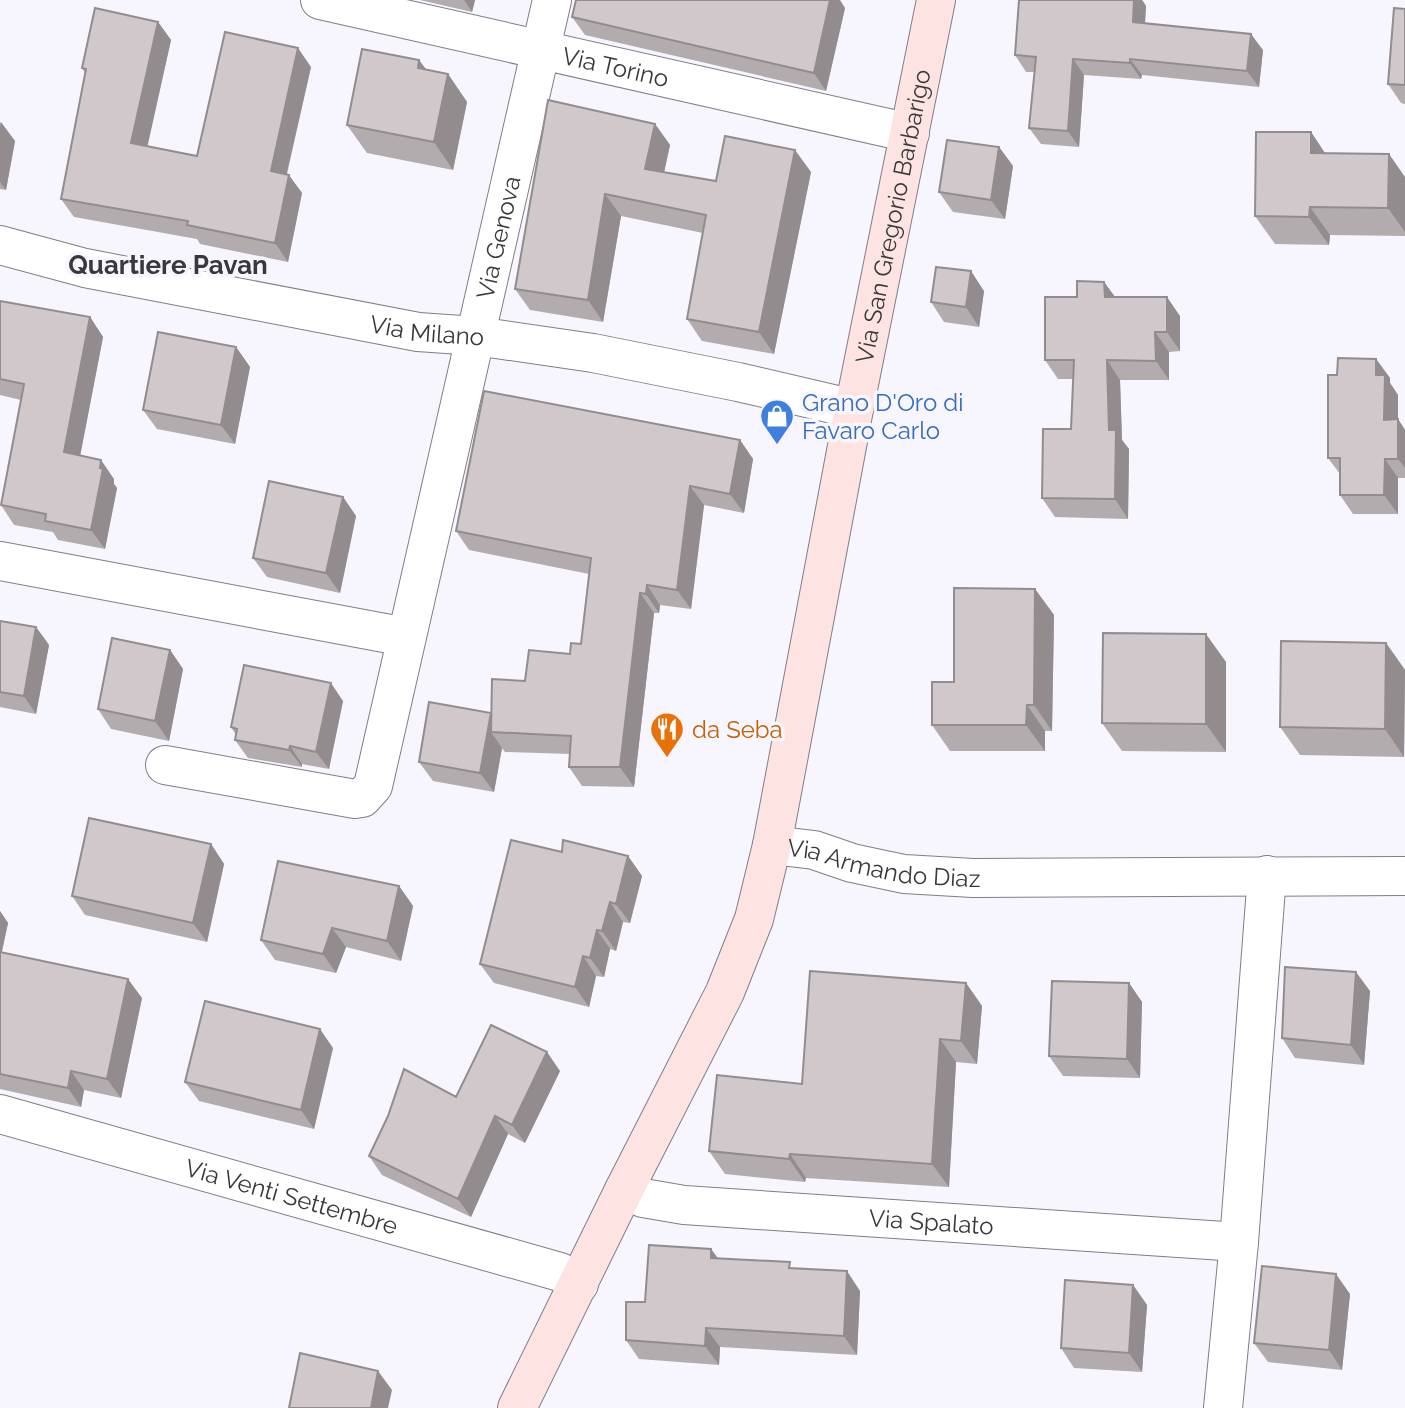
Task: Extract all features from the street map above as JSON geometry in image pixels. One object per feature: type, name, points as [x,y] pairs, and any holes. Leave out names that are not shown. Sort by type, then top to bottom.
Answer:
[{"type":"street","name":"Via Torino","points":[[320,0],[910,133]]},
{"type":"street","name":"Via Genova","points":[[165,765],[355,799],[362,798],[373,786],[552,0]]},
{"type":"street","name":"Via San Gregorio Barbarigo","points":[[772,845],[936,0]]},
{"type":"street","name":"Via Milano","points":[[0,245],[85,268],[418,332],[476,336],[593,354],[855,410]]},
{"type":"street","points":[[0,562],[406,637]]},
{"type":"street","name":"Via Armando Diaz","points":[[517,1408],[725,992],[754,919],[772,845],[814,850],[852,863],[904,874],[973,878],[1405,876]]},
{"type":"street","points":[[1223,1408],[1239,1242],[1267,875]]},
{"type":"street","name":"Via Venti Settembre","points":[[0,1114],[560,1272],[579,1284]]},
{"type":"street","name":"Via Spalato","points":[[624,1190],[643,1198],[684,1205],[1239,1242]]},
{"type":"building","points":[[576,0],[830,0],[814,73],[572,17]]},
{"type":"building","points":[[1019,0],[1134,0],[1133,22],[1251,34],[1247,71],[1130,59],[1130,63],[1073,59],[1068,131],[1029,128],[1036,57],[1015,55]]},
{"type":"building","points":[[95,8],[158,22],[131,143],[197,156],[225,32],[298,48],[271,171],[289,175],[275,243],[187,225],[188,221],[61,199],[86,69],[82,68]]},
{"type":"building","points":[[1394,8],[1405,9],[1405,85],[1388,84]]},
{"type":"building","points":[[362,49],[419,60],[418,68],[448,74],[434,142],[347,125]]},
{"type":"building","points":[[548,100],[655,124],[645,169],[716,181],[725,136],[795,150],[759,332],[687,319],[706,215],[605,194],[588,300],[515,289]]},
{"type":"building","points":[[1256,132],[1311,132],[1311,153],[1389,154],[1388,208],[1310,207],[1309,217],[1255,216]]},
{"type":"building","points":[[947,140],[999,147],[991,200],[939,192]]},
{"type":"building","points":[[936,267],[971,271],[966,307],[931,302]]},
{"type":"building","points":[[1077,281],[1104,282],[1105,297],[1167,297],[1167,332],[1155,332],[1156,361],[1107,360],[1109,430],[1116,430],[1115,499],[1042,498],[1043,429],[1071,429],[1074,360],[1045,360],[1045,297],[1077,297]]},
{"type":"building","points":[[0,301],[90,317],[64,452],[101,460],[100,468],[103,469],[91,530],[45,521],[46,514],[1,505],[24,384],[0,379]]},
{"type":"building","points":[[158,332],[236,347],[221,425],[143,410]]},
{"type":"building","points":[[1338,358],[1376,359],[1376,375],[1385,375],[1384,420],[1398,419],[1398,459],[1385,459],[1384,495],[1340,495],[1340,458],[1328,458],[1328,375],[1337,375]]},
{"type":"building","points":[[484,391],[740,440],[730,494],[690,486],[677,590],[647,585],[646,594],[640,593],[620,767],[569,767],[571,736],[491,732],[492,679],[525,681],[529,650],[570,654],[571,643],[581,644],[591,558],[456,531]]},
{"type":"building","points":[[269,481],[343,497],[326,573],[253,558]]},
{"type":"building","points":[[954,588],[1035,589],[1034,705],[1027,705],[1026,725],[932,725],[932,682],[954,682]]},
{"type":"building","points":[[0,621],[36,627],[24,696],[0,692]]},
{"type":"building","points":[[1103,633],[1206,634],[1206,724],[1102,723]]},
{"type":"building","points":[[112,638],[170,650],[155,721],[98,709]]},
{"type":"building","points":[[1281,641],[1386,643],[1385,729],[1280,727]]},
{"type":"building","points":[[244,665],[331,683],[316,752],[290,746],[289,750],[235,740],[237,729],[231,727]]},
{"type":"building","points":[[429,702],[491,713],[480,773],[419,762]]},
{"type":"building","points":[[89,818],[211,844],[193,923],[72,896]]},
{"type":"building","points":[[511,840],[562,852],[563,840],[628,856],[616,904],[610,902],[602,931],[597,930],[590,958],[583,956],[575,987],[480,964]]},
{"type":"building","points":[[278,861],[399,886],[387,941],[332,928],[323,954],[261,940]]},
{"type":"building","points":[[0,952],[128,979],[107,1079],[71,1071],[68,1088],[0,1074]]},
{"type":"building","points":[[1285,967],[1356,972],[1351,1045],[1282,1038]]},
{"type":"building","points":[[810,971],[966,983],[961,1041],[940,1039],[932,1164],[790,1154],[789,1159],[709,1151],[717,1075],[802,1084]]},
{"type":"building","points":[[1052,981],[1129,983],[1127,1059],[1049,1056]]},
{"type":"building","points":[[205,1001],[320,1029],[301,1110],[185,1082]]},
{"type":"building","points":[[491,1025],[547,1052],[512,1125],[495,1116],[458,1199],[369,1156],[388,1116],[404,1069],[456,1097]]},
{"type":"building","points":[[649,1245],[711,1249],[711,1258],[790,1262],[789,1268],[847,1271],[844,1336],[706,1328],[705,1346],[626,1340],[626,1302],[645,1302]]},
{"type":"building","points":[[1262,1266],[1336,1274],[1329,1350],[1254,1343]]},
{"type":"building","points":[[1065,1280],[1133,1285],[1129,1353],[1061,1348]]},
{"type":"building","points":[[300,1353],[378,1371],[371,1408],[289,1408]]},
{"type":"place","name":"Grano D'Oro di Favaro Carlo","points":[[777,446]]},
{"type":"place","name":"da Seba","points":[[667,759]]},
{"type":"district","name":"Quartiere Pavan","points":[[168,265]]}]
